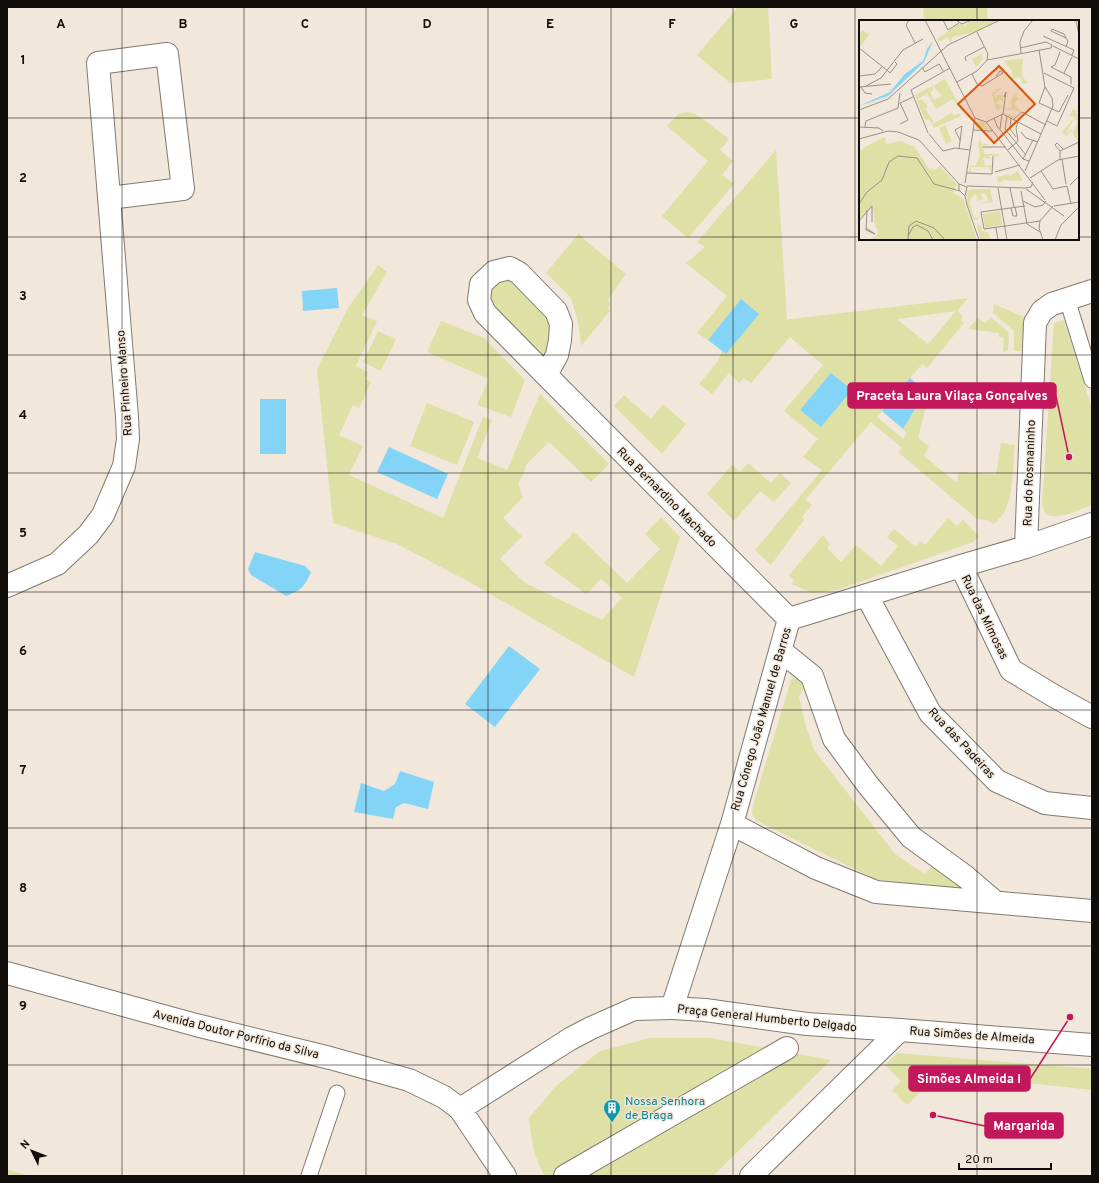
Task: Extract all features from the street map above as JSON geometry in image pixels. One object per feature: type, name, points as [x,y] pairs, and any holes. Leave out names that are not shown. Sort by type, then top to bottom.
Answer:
[{"type":"street","name":"Rua Pinheiro Manso","points":[[7,586],[57,564],[88,535],[103,515],[124,466],[128,439],[127,417],[109,198],[98,63],[167,54],[183,189],[109,198]]},
{"type":"street","name":"Rua Bernardino Machado","points":[[546,375],[557,355],[560,340],[561,324],[556,311],[519,273],[510,268],[494,272],[481,284],[479,300],[485,313],[546,375],[789,619]]},
{"type":"street","name":"Rua do Rosmaninho","points":[[1026,547],[1035,323],[1042,312],[1052,304],[1092,290]]},
{"type":"street","name":"Rua Cónego João Manuel de Barros","points":[[672,1008],[732,824],[789,619],[1026,547],[1092,524]]},
{"type":"street","name":"Rua das Mimosas","points":[[961,566],[1011,670],[1092,717]]},
{"type":"street","name":"Rua das Padeiras","points":[[867,596],[930,713],[997,781],[1045,803],[1092,808]]},
{"type":"street","points":[[781,651],[812,676],[834,739],[868,785],[911,837],[966,877],[994,901]]},
{"type":"street","points":[[732,824],[816,868],[876,892],[1092,910]]},
{"type":"street","name":"Avenida Doutor Porfírio da Silva","points":[[7,973],[409,1080],[444,1097],[460,1109]]},
{"type":"street","name":"Praça General Humberto Delgado","points":[[460,1109],[570,1040],[591,1028],[634,1009],[672,1008],[705,1010],[806,1024],[900,1030]]},
{"type":"street","points":[[751,1176],[900,1030]]},
{"type":"street","name":"Rua Simões de Almeida","points":[[900,1030],[1092,1045]]},
{"type":"street","points":[[565,1176],[787,1048]]},
{"type":"street","points":[[460,1109],[505,1176]]},
{"type":"lane","points":[[1066,299],[1092,380]]},
{"type":"lane","points":[[309,1176],[337,1093]]},
{"type":"green space","points":[[738,7],[768,7],[772,79],[730,83],[697,55]]},
{"type":"green space","points":[[923,7],[987,7],[988,20],[924,20]]},
{"type":"green space","points":[[688,112],[699,116],[729,139],[720,150],[733,161],[722,175],[734,184],[688,238],[662,216],[708,161],[667,126],[678,114]]},
{"type":"green space","points":[[776,150],[787,319],[783,320],[968,298],[957,311],[963,316],[960,320],[964,323],[927,368],[922,364],[877,417],[903,439],[907,433],[903,429],[920,401],[926,406],[918,438],[929,446],[924,456],[957,483],[959,472],[996,475],[1001,443],[1015,445],[1010,495],[1006,509],[999,519],[994,524],[987,520],[977,519],[898,452],[902,448],[871,422],[805,500],[812,505],[802,517],[804,520],[771,565],[755,550],[822,470],[803,457],[818,439],[784,411],[823,365],[790,337],[751,383],[744,378],[739,383],[729,373],[712,394],[699,384],[718,361],[722,351],[726,354],[741,299],[708,340],[697,333],[727,296],[686,263],[705,247],[697,242]],"holes":[[[956,311],[928,344],[898,319]]]},
{"type":"green space","points":[[579,233],[586,241],[626,274],[608,300],[611,304],[608,308],[610,311],[581,346],[578,321],[571,298],[546,273]]},
{"type":"green space","points":[[378,265],[387,272],[362,315],[377,321],[356,366],[368,372],[365,379],[371,382],[359,408],[353,405],[339,435],[363,446],[349,475],[443,518],[483,417],[492,420],[477,458],[507,470],[540,394],[609,464],[591,482],[549,442],[525,466],[526,468],[518,484],[523,497],[503,518],[522,536],[500,559],[525,583],[602,620],[622,598],[601,579],[586,594],[544,563],[574,532],[627,583],[660,549],[645,534],[661,517],[680,537],[634,677],[464,579],[397,544],[333,523],[317,369],[348,308]]},
{"type":"green space","points":[[510,268],[556,311],[546,375],[485,313],[481,284]]},
{"type":"green space","points":[[994,304],[1024,317],[1021,351],[1014,351],[1014,331],[993,313]]},
{"type":"green space","points":[[991,317],[1009,333],[1008,351],[1003,352],[1004,338],[999,337],[999,333],[968,329],[978,318],[985,323]]},
{"type":"green space","points":[[1064,320],[1092,409],[1092,505],[1069,514],[1051,516],[1046,514],[1042,505],[1054,323]]},
{"type":"green space","points":[[441,321],[484,338],[525,380],[511,417],[477,405],[489,379],[427,352]]},
{"type":"green space","points":[[378,331],[396,339],[381,371],[363,362]]},
{"type":"green space","points":[[624,395],[651,419],[663,404],[686,424],[662,454],[614,406]]},
{"type":"green space","points":[[427,403],[474,422],[457,465],[410,446]]},
{"type":"green space","points":[[748,463],[771,483],[780,473],[791,483],[774,502],[760,491],[734,521],[707,494],[732,465],[740,472]]},
{"type":"green space","points":[[948,518],[957,526],[963,519],[979,537],[973,542],[837,590],[812,593],[792,584],[794,580],[789,575],[823,535],[830,544],[827,548],[841,562],[856,545],[881,566],[898,546],[887,537],[894,529],[916,547],[921,541],[925,545]]},
{"type":"green space","points":[[792,677],[806,684],[799,697],[805,723],[814,750],[895,854],[925,874],[934,864],[970,890],[875,879],[757,821],[752,814],[753,805]]},
{"type":"green space","points":[[650,1038],[711,1038],[831,1060],[713,1176],[545,1176],[535,1155],[529,1118],[557,1085],[600,1051]]},
{"type":"green space","points":[[897,1053],[1092,1069],[1092,1090],[999,1080],[940,1083],[935,1078],[907,1105],[892,1090],[901,1081],[885,1065]]},
{"type":"green space","points":[[7,1170],[31,1176],[7,1176]]},
{"type":"water","points":[[337,288],[339,308],[303,311],[302,291]]},
{"type":"water","points":[[741,299],[759,314],[726,354],[708,340]]},
{"type":"water","points":[[831,373],[852,390],[821,427],[800,410]]},
{"type":"water","points":[[910,378],[922,388],[919,392],[923,396],[903,429],[882,411]]},
{"type":"water","points":[[260,399],[286,399],[286,454],[260,454]]},
{"type":"water","points":[[389,447],[448,474],[437,499],[377,472]]},
{"type":"water","points":[[255,552],[305,566],[311,572],[302,587],[296,592],[286,596],[251,575],[248,569]]},
{"type":"water","points":[[509,646],[540,669],[495,727],[465,704]]},
{"type":"water","points":[[400,771],[434,782],[428,809],[404,803],[396,807],[393,819],[354,812],[361,783],[384,791],[395,784]]},
{"type":"place","name":"Praceta Laura Vilaça Gonçalves","points":[[1069,457]]},
{"type":"place","name":"Simões Almeida I","points":[[1070,1017]]},
{"type":"place","name":"Margarida","points":[[933,1115]]},
{"type":"place","name":"Nossa Senhora de Braga","points":[[612,1123]]}]
